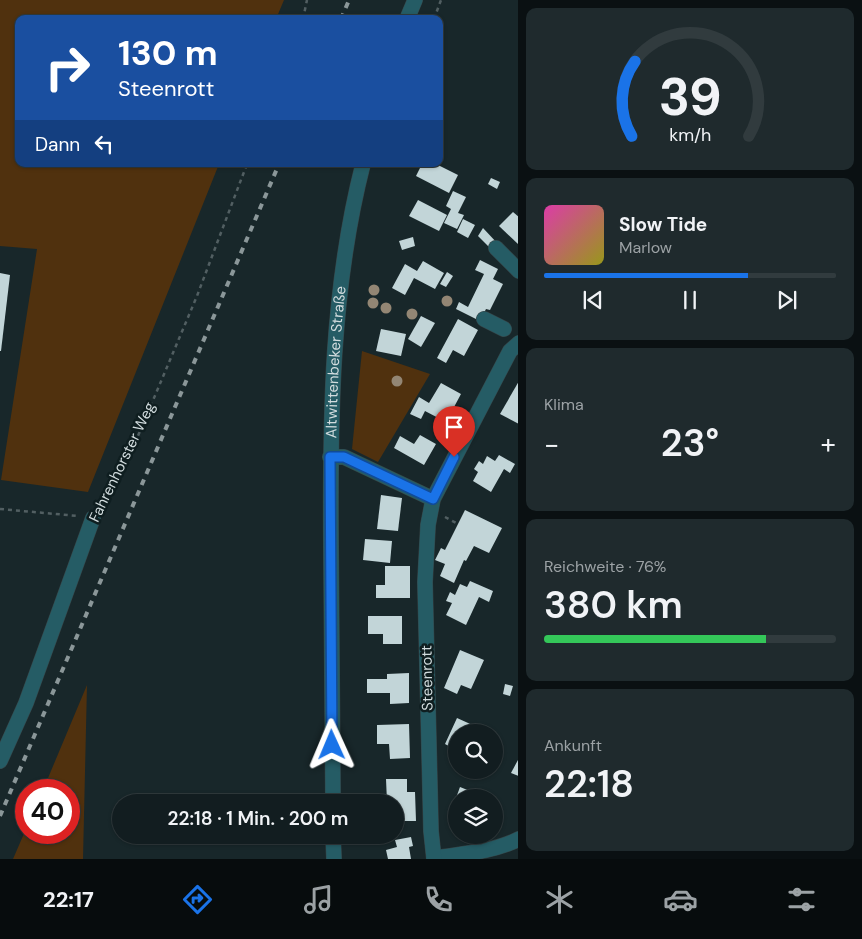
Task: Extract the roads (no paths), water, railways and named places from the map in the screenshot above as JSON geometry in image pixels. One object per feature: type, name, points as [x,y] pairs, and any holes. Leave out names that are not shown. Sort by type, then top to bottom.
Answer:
[{"type":"street","points":[[409,15],[415,0]]},
{"type":"street","name":"Altwittenbeker Straße","points":[[333,794],[330,457],[337,311],[343,261],[362,167]]},
{"type":"street","points":[[496,248],[518,271]]},
{"type":"street","points":[[484,319],[504,329]]},
{"type":"street","name":"Steenrott","points":[[518,343],[510,351],[433,499],[428,525],[425,582],[430,831],[434,858],[509,844],[518,839]]},
{"type":"street","points":[[330,457],[344,457],[433,499]]},
{"type":"street","name":"Fahrenhorster Weg","points":[[0,761],[26,702],[93,518]]},
{"type":"street","points":[[333,844],[334,859]]},
{"type":"railway","points":[[343,15],[349,0]]},
{"type":"railway","points":[[0,816],[278,167]]}]
